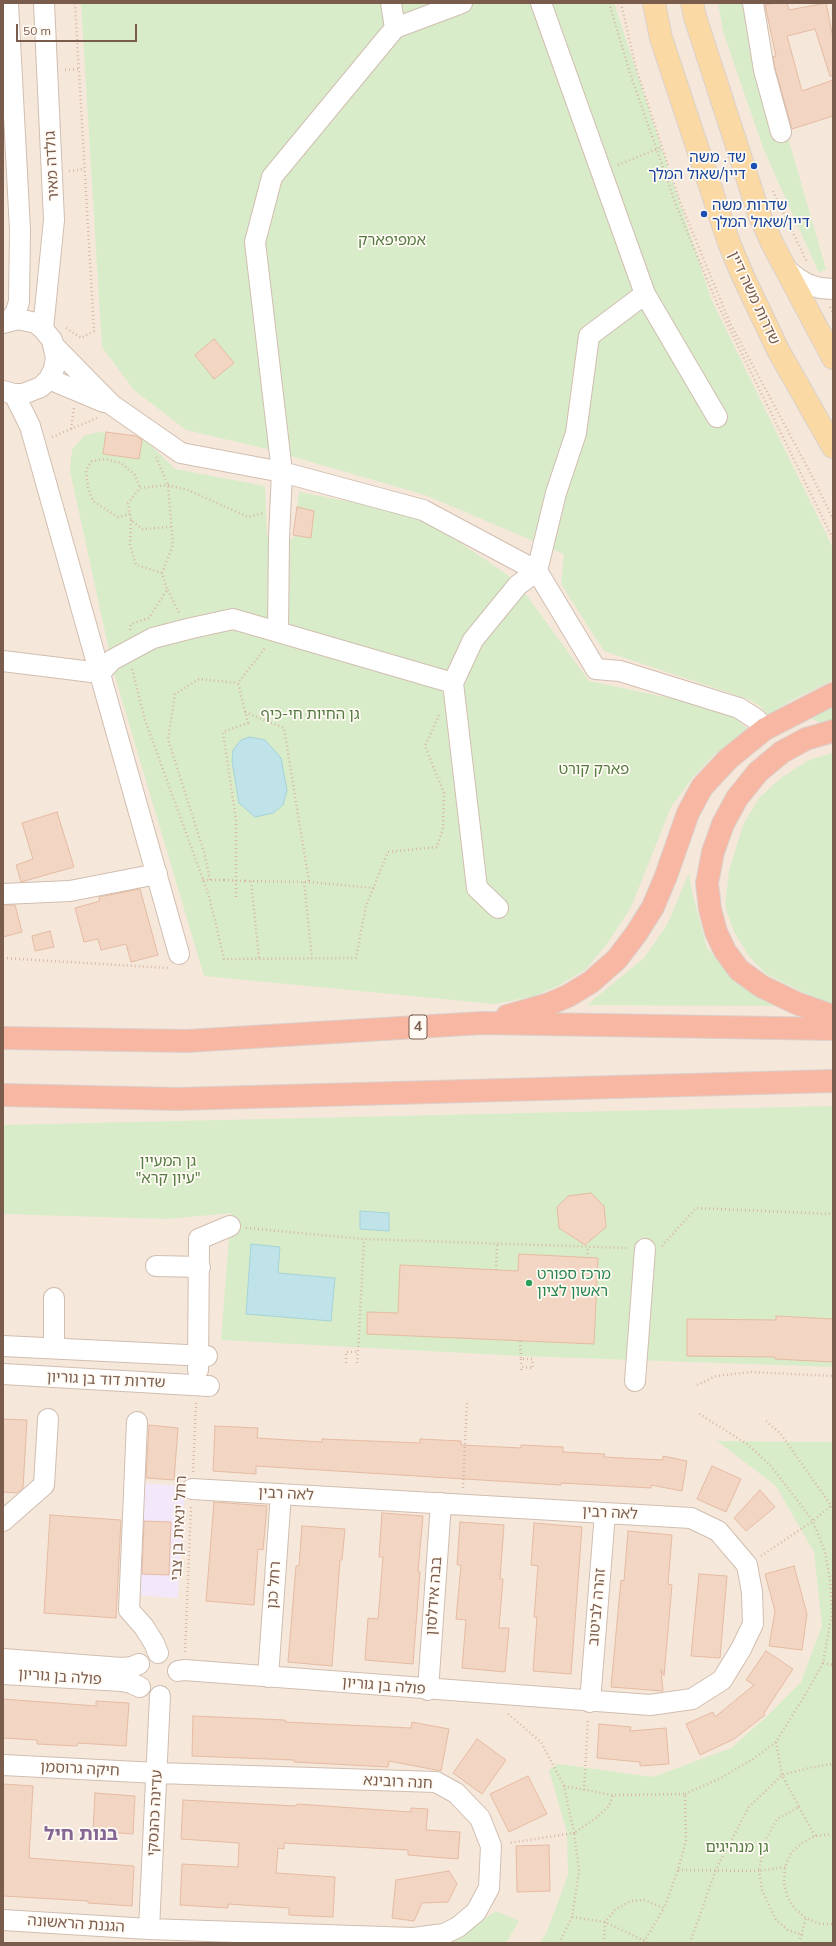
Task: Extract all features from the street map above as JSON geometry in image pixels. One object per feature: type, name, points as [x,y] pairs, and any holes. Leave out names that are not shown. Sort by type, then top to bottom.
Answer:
[{"type":"highway","points":[[482,1023],[549,1004],[568,996],[591,982],[617,959],[636,934],[653,907],[666,876],[688,814],[702,787],[728,759],[765,730],[833,694]]},
{"type":"highway","points":[[833,731],[806,739],[794,745],[782,752],[758,772],[737,798],[723,824],[713,852],[707,884],[710,909],[716,932],[725,951],[739,970],[761,986],[796,1003],[833,1016]]},
{"type":"highway","name":"4","points":[[3,1038],[187,1041],[482,1023],[833,1029]]},
{"type":"highway","points":[[3,1095],[177,1099],[833,1080]]},
{"type":"main road","name":"שדרות משה דיין","points":[[654,3],[661,38],[729,243],[778,350],[833,446]]},
{"type":"main road","points":[[692,3],[695,17],[760,214],[784,268],[833,358]]},
{"type":"street","points":[[6,321],[15,314],[19,302],[20,230],[10,177],[8,3]]},
{"type":"street","name":"גולדה מאיר","points":[[44,3],[54,220],[44,321]]},
{"type":"street","points":[[391,3],[395,28]]},
{"type":"street","points":[[278,632],[278,538],[282,472],[255,242],[272,177],[395,28],[462,3]]},
{"type":"street","points":[[541,3],[645,294],[718,417]]},
{"type":"street","points":[[753,3],[764,70],[781,132]]},
{"type":"street","points":[[784,268],[796,278],[827,288]]},
{"type":"street","points":[[498,908],[477,888],[453,683],[473,640],[518,585],[537,571],[556,493],[576,433],[589,336],[645,294]]},
{"type":"street","points":[[6,321],[44,321],[54,346],[56,358],[54,369],[49,379],[41,387],[16,392],[30,426],[179,954]]},
{"type":"street","points":[[54,346],[107,412]]},
{"type":"street","points":[[49,379],[181,453],[282,472],[423,510],[537,571],[596,669],[620,671],[739,708],[756,719],[765,730]]},
{"type":"street","points":[[100,673],[112,660],[153,638],[233,619],[453,683]]},
{"type":"street","points":[[3,661],[100,673]]},
{"type":"street","points":[[3,894],[70,891],[157,874]]},
{"type":"street","points":[[203,1386],[197,1356],[194,1267],[199,1239],[230,1226]]},
{"type":"street","points":[[635,1381],[645,1249]]},
{"type":"street","points":[[156,1266],[194,1267]]},
{"type":"street","points":[[54,1298],[54,1348]]},
{"type":"street","name":"שדרות דוד בן גוריון","points":[[3,1346],[197,1356]]},
{"type":"street","name":"שדרות דוד בן גוריון","points":[[3,1374],[203,1386]]},
{"type":"street","points":[[3,1521],[44,1485],[48,1419]]},
{"type":"street","points":[[137,1422],[130,1610],[144,1627],[158,1654]]},
{"type":"street","name":"לאה רבין","points":[[192,1489],[691,1518],[718,1532],[747,1565]]},
{"type":"street","name":"רחל כגן","points":[[268,1677],[281,1494]]},
{"type":"street","name":"בבה אידלסון","points":[[428,1690],[441,1503]]},
{"type":"street","name":"זהרה לביטוב","points":[[590,1702],[605,1512]]},
{"type":"street","points":[[590,1702],[650,1705],[692,1699],[722,1680],[741,1649],[753,1624],[752,1592],[747,1565]]},
{"type":"street","points":[[158,1654],[171,1659],[181,1671],[172,1690],[160,1696],[149,1695],[140,1687],[136,1676],[139,1664],[150,1655],[158,1654]]},
{"type":"street","name":"פולה בן גוריון","points":[[3,1659],[122,1668],[132,1667],[139,1664]]},
{"type":"street","name":"פולה בן גוריון","points":[[181,1671],[590,1702]]},
{"type":"street","name":"פולה בן גוריון","points":[[3,1674],[122,1681],[140,1687]]},
{"type":"street","name":"עדינה כהנסקי","points":[[149,1929],[160,1696]]},
{"type":"street","name":"חיקה גרוסמן","points":[[3,1765],[157,1773]]},
{"type":"street","name":"חנה רובינא","points":[[149,1929],[413,1938],[444,1934],[458,1927],[476,1912],[489,1888],[491,1846],[480,1818],[456,1793],[436,1782],[157,1773]]},
{"type":"street","name":"הגננת הראשונה","points":[[3,1920],[149,1929]]},
{"type":"path","points":[[44,321],[81,338],[94,331],[75,3]]},
{"type":"path","points":[[609,3],[630,73],[676,205],[717,303],[833,539]]},
{"type":"path","points":[[621,3],[636,68],[680,202],[730,323],[811,474],[833,519]]},
{"type":"path","points":[[625,162],[662,147]]},
{"type":"path","points":[[772,190],[812,272],[827,288],[833,313]]},
{"type":"path","points":[[35,445],[107,412]]},
{"type":"path","points":[[153,451],[168,485],[173,545],[162,573],[168,590],[184,623],[192,628]]},
{"type":"path","points":[[130,514],[118,517],[93,501],[88,488],[86,470],[92,461],[105,459],[121,463],[135,474],[140,488]]},
{"type":"path","points":[[162,573],[136,565],[130,545],[131,520],[128,503],[140,488],[168,485],[188,490],[248,517],[266,513]]},
{"type":"path","points":[[131,520],[142,529],[171,527]]},
{"type":"path","points":[[168,590],[148,618],[131,624],[128,652],[144,720],[210,896],[224,959],[356,958],[366,906],[388,852],[437,847],[443,828],[444,793],[425,746],[440,711]]},
{"type":"path","points":[[238,683],[278,632]]},
{"type":"path","points":[[210,880],[204,852],[168,739],[175,694],[199,679],[238,683]]},
{"type":"path","points":[[236,897],[236,820],[223,732],[248,723],[238,683]]},
{"type":"path","points":[[245,712],[284,728],[309,882]]},
{"type":"path","points":[[203,880],[309,882],[374,888]]},
{"type":"path","points":[[251,881],[259,958]]},
{"type":"path","points":[[304,882],[312,958]]},
{"type":"path","points":[[3,958],[170,968],[179,954]]},
{"type":"path","points":[[230,1226],[364,1239],[497,1245],[660,1249],[696,1208],[833,1214]]},
{"type":"path","points":[[357,1363],[364,1239]]},
{"type":"path","points":[[496,1270],[497,1245]]},
{"type":"path","points":[[587,1258],[588,1247]]},
{"type":"path","points":[[520,1341],[521,1372]]},
{"type":"path","points":[[346,1363],[346,1352],[358,1352]]},
{"type":"path","points":[[521,1359],[532,1359],[533,1368],[521,1367]]},
{"type":"path","points":[[697,1384],[716,1376],[751,1372],[833,1376]]},
{"type":"path","name":"רחל ינאית בן צבי","points":[[181,1671],[192,1489],[203,1386]]},
{"type":"path","points":[[463,1504],[467,1400]]},
{"type":"path","points":[[564,1786],[613,1795],[685,1794],[720,1778],[753,1759],[776,1742],[823,1663],[832,1612],[830,1579],[824,1552],[814,1521],[771,1466],[746,1444],[698,1414]]},
{"type":"path","points":[[747,1565],[814,1521],[832,1506],[780,1433],[766,1420]]},
{"type":"path","points":[[823,1663],[833,1665]]},
{"type":"path","points":[[584,1790],[590,1702]]},
{"type":"path","points":[[506,1712],[513,1716],[540,1742],[564,1786],[580,1871],[572,1917],[559,1943]]},
{"type":"path","points":[[776,1742],[782,1775],[815,1836]]},
{"type":"path","points":[[690,1943],[716,1869],[749,1807],[782,1775],[813,1767],[833,1764]]},
{"type":"path","points":[[640,1943],[645,1940],[664,1908],[678,1870],[686,1841],[685,1794]]},
{"type":"path","points":[[491,1846],[574,1833],[596,1818],[609,1806],[613,1795]]},
{"type":"path","points":[[799,1807],[777,1819],[765,1841],[759,1871],[762,1890],[776,1920],[788,1930],[803,1935]]},
{"type":"path","points":[[833,1834],[815,1836],[802,1843],[791,1854],[785,1867],[784,1882],[787,1896],[795,1909],[806,1918],[820,1924],[833,1924]]},
{"type":"path","points":[[678,1870],[716,1869],[759,1871],[785,1867]]},
{"type":"path","points":[[604,1943],[605,1922],[616,1909],[631,1901],[644,1900],[664,1908]]},
{"type":"path","points":[[572,1917],[605,1922],[649,1943]]},
{"type":"path","points":[[799,1943],[803,1935],[806,1918]]},
{"type":"shaded area","points":[[3,3],[833,3],[833,1943],[3,1943]]},
{"type":"shaded area","points":[[139,1483],[185,1486],[178,1598],[132,1595]]},
{"type":"green space","name":"אמפיפארק","points":[[81,3],[614,3],[712,301],[833,548],[833,680],[792,700],[768,715],[760,706],[748,699],[604,651],[561,584],[564,554],[425,495],[263,448],[186,430],[134,390],[102,347]]},
{"type":"green space","points":[[718,3],[749,3],[826,269],[819,273],[763,148],[723,31]]},
{"type":"green space","name":"גן החיות חי-כיף","points":[[98,432],[142,437],[175,469],[265,486],[267,537],[293,539],[299,492],[419,515],[505,573],[525,593],[589,681],[693,703],[722,712],[738,720],[748,729],[715,754],[693,777],[671,807],[631,907],[609,941],[586,969],[558,986],[534,996],[495,1004],[204,976],[114,673],[70,471],[72,450],[84,436]]},
{"type":"green space","points":[[833,705],[833,723],[823,724],[808,717]]},
{"type":"green space","points":[[833,753],[833,1004],[817,999],[766,974],[748,955],[733,930],[725,906],[729,871],[743,825],[759,798],[781,778],[809,760]]},
{"type":"green space","points":[[689,873],[693,896],[707,948],[735,980],[774,1006],[587,1005],[644,958],[667,925]]},
{"type":"green space","name":"מרכז ספורט ראשון לציון","points":[[833,1106],[833,1367],[521,1356],[221,1340],[231,1213],[168,1219],[3,1214],[3,1125]]},
{"type":"green space","name":"גן מנהיגים","points":[[717,1441],[833,1442],[833,1943],[539,1943],[546,1934],[568,1875],[567,1833],[549,1770],[558,1764],[653,1777],[731,1748],[762,1721],[801,1682],[822,1626],[814,1552],[776,1486]]},
{"type":"green space","points":[[496,1911],[519,1921],[506,1943],[441,1943],[459,1936]]},
{"type":"water","points":[[250,737],[265,740],[281,758],[287,790],[283,805],[273,813],[255,817],[239,803],[232,761],[233,750],[241,740]]},
{"type":"water","points":[[360,1211],[389,1213],[389,1231],[360,1229]]},
{"type":"water","points":[[251,1244],[280,1247],[278,1273],[335,1278],[331,1321],[246,1314]]},
{"type":"building","points":[[787,3],[789,10],[826,3],[833,38],[833,76],[830,76],[815,29],[787,36],[802,91],[833,80],[833,116],[792,129],[775,68],[773,57],[776,56],[765,5]]},
{"type":"building","points":[[214,339],[234,363],[214,379],[195,355]]},
{"type":"building","points":[[106,432],[136,436],[142,440],[139,459],[103,454]]},
{"type":"building","points":[[297,507],[314,511],[311,538],[293,535]]},
{"type":"building","points":[[57,812],[74,867],[21,882],[16,865],[33,859],[22,823]]},
{"type":"building","points":[[140,889],[158,955],[131,962],[126,944],[101,950],[98,939],[84,942],[75,908],[100,901],[99,897]]},
{"type":"building","points":[[3,905],[15,905],[22,932],[3,937]]},
{"type":"building","points":[[50,931],[54,947],[35,951],[32,936]]},
{"type":"building","points":[[591,1193],[604,1206],[606,1227],[585,1245],[559,1228],[557,1207],[568,1196]]},
{"type":"building","points":[[519,1254],[598,1258],[594,1344],[367,1334],[367,1312],[398,1313],[400,1265],[518,1271]]},
{"type":"building","points":[[776,1316],[833,1319],[833,1362],[775,1359],[775,1357],[687,1356],[687,1319],[776,1320]]},
{"type":"building","points":[[3,1419],[27,1420],[23,1488],[17,1493],[3,1492]]},
{"type":"building","points":[[149,1425],[178,1428],[174,1480],[146,1478]]},
{"type":"building","points":[[215,1426],[258,1428],[257,1438],[322,1442],[322,1439],[420,1443],[420,1439],[461,1441],[461,1445],[521,1448],[521,1445],[563,1447],[563,1452],[605,1454],[604,1457],[663,1460],[663,1456],[687,1461],[682,1491],[651,1485],[651,1488],[561,1483],[561,1485],[256,1466],[256,1474],[213,1471]]},
{"type":"building","points":[[712,1466],[741,1479],[726,1512],[697,1499]]},
{"type":"building","points":[[760,1490],[775,1507],[746,1531],[734,1518]]},
{"type":"building","points":[[214,1502],[267,1506],[263,1550],[258,1549],[254,1605],[206,1601]]},
{"type":"building","points":[[382,1513],[423,1516],[418,1572],[420,1572],[413,1664],[365,1660],[368,1618],[378,1619],[383,1557],[379,1557]]},
{"type":"building","points":[[50,1515],[121,1520],[116,1618],[44,1613]]},
{"type":"building","points":[[144,1521],[171,1522],[169,1575],[142,1574]]},
{"type":"building","points":[[460,1522],[504,1525],[500,1579],[503,1579],[499,1628],[509,1628],[505,1672],[462,1668],[466,1620],[456,1619],[461,1565],[457,1565]]},
{"type":"building","points":[[534,1523],[582,1527],[571,1674],[533,1671],[537,1617],[534,1617],[538,1566],[531,1565]]},
{"type":"building","points":[[302,1526],[345,1529],[342,1560],[340,1560],[332,1666],[288,1662],[296,1566],[299,1566]]},
{"type":"building","points":[[628,1531],[672,1535],[668,1584],[672,1585],[664,1676],[661,1669],[663,1691],[611,1687],[621,1580],[624,1581]]},
{"type":"building","points":[[794,1566],[807,1614],[802,1650],[769,1646],[775,1611],[765,1574]]},
{"type":"building","points":[[699,1574],[727,1576],[720,1658],[691,1656]]},
{"type":"building","points":[[766,1651],[793,1669],[764,1713],[765,1715],[734,1739],[700,1755],[686,1724],[713,1712],[715,1717],[754,1685],[746,1680]]},
{"type":"building","points":[[3,1699],[96,1706],[96,1701],[129,1703],[126,1746],[78,1743],[77,1746],[37,1744],[37,1740],[3,1738]]},
{"type":"building","points":[[193,1716],[411,1728],[412,1722],[449,1729],[441,1771],[389,1761],[388,1767],[294,1762],[294,1760],[192,1756]]},
{"type":"building","points":[[599,1724],[631,1727],[630,1731],[666,1728],[669,1764],[640,1766],[640,1762],[597,1758]]},
{"type":"building","points":[[477,1739],[506,1760],[482,1794],[453,1773]]},
{"type":"building","points":[[528,1776],[547,1814],[509,1832],[490,1794]]},
{"type":"building","points":[[3,1784],[33,1786],[29,1858],[134,1866],[132,1906],[88,1903],[88,1901],[3,1896]]},
{"type":"building","points":[[95,1793],[135,1796],[133,1834],[93,1831]]},
{"type":"building","points":[[183,1800],[296,1806],[297,1804],[411,1812],[411,1808],[428,1809],[426,1830],[460,1832],[458,1859],[408,1855],[408,1850],[284,1843],[284,1849],[278,1848],[276,1873],[335,1877],[333,1917],[289,1915],[289,1908],[228,1904],[228,1908],[180,1905],[182,1864],[238,1867],[239,1843],[181,1839]]},
{"type":"building","points":[[549,1845],[550,1891],[517,1892],[516,1846]]},
{"type":"building","points":[[449,1871],[457,1884],[448,1902],[422,1903],[414,1921],[392,1918],[396,1880]]},
{"type":"place","name":"שד. משה דיין/שאול המלך","points":[[754,166]]},
{"type":"place","name":"שדרות משה דיין/שאול המלך","points":[[704,214]]},
{"type":"place","name":"מרכז ספורט ראשון לציון","points":[[529,1283]]},
{"type":"district","name":"בנות חיל","points":[[81,1834]]},
{"type":"park label","name":"פארק קורט","points":[[594,769]]},
{"type":"park label","name":"גן המעיין \"עיון קרא\"","points":[[168,1170]]}]
